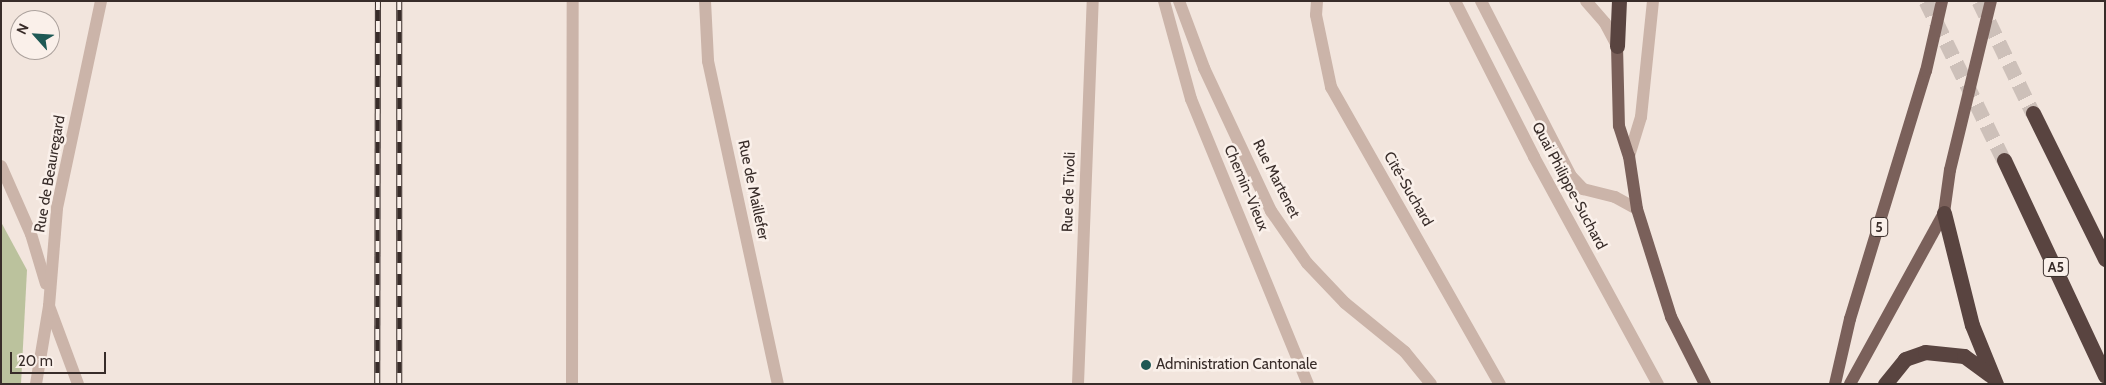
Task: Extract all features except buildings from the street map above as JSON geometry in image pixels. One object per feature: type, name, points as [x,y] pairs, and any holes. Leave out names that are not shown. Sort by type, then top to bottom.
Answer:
[{"type":"highway","points":[[1617,46],[1619,1]]},
{"type":"highway","points":[[2033,112],[2105,259]]},
{"type":"highway","name":"A5","points":[[2004,160],[2105,376]]},
{"type":"highway","points":[[1944,213],[1972,325],[1995,381]]},
{"type":"highway","points":[[1885,384],[1905,359],[1942,351],[1964,356],[1995,381]]},
{"type":"main road","name":"5","points":[[1835,384],[1850,319],[1926,70],[1942,1]]},
{"type":"main road","points":[[1850,384],[1944,213],[1950,170],[1991,1]]},
{"type":"main road","points":[[1617,46],[1619,126],[1629,156],[1637,210],[1671,317],[1705,384]]},
{"type":"street","name":"Rue de Beauregard","points":[[36,384],[49,306],[58,208],[101,1]]},
{"type":"street","points":[[572,384],[573,1]]},
{"type":"street","name":"Rue de Maillefer","points":[[704,1],[708,61],[778,384]]},
{"type":"street","name":"Rue de Tivoli","points":[[1078,384],[1094,1]]},
{"type":"street","name":"Chemin-Vieux","points":[[1164,1],[1191,99],[1308,384]]},
{"type":"street","name":"Rue Martenet","points":[[1179,1],[1204,68],[1271,211],[1314,270],[1345,304],[1405,352],[1431,384]]},
{"type":"street","name":"Cité-Suchard","points":[[1317,1],[1316,15],[1331,87],[1500,384]]},
{"type":"street","name":"Quai Philippe-Suchard","points":[[1455,1],[1534,157],[1658,384]]},
{"type":"street","points":[[1481,1],[1571,176],[1583,189],[1621,200],[1637,210]]},
{"type":"street","points":[[1586,1],[1605,23],[1617,46]]},
{"type":"street","points":[[1629,156],[1641,117],[1654,1]]},
{"type":"street","points":[[1,166],[45,273],[49,306],[78,384]]},
{"type":"green space","points":[[1,222],[27,270],[21,384],[1,384]]},
{"type":"tunnel","points":[[1926,1],[2004,160]]},
{"type":"tunnel","points":[[1979,1],[2033,113]]},
{"type":"railway","points":[[377,384],[378,1]]},
{"type":"railway","points":[[399,1],[399,384]]},
{"type":"place","name":"Administration Cantonale","points":[[1146,365]]}]
